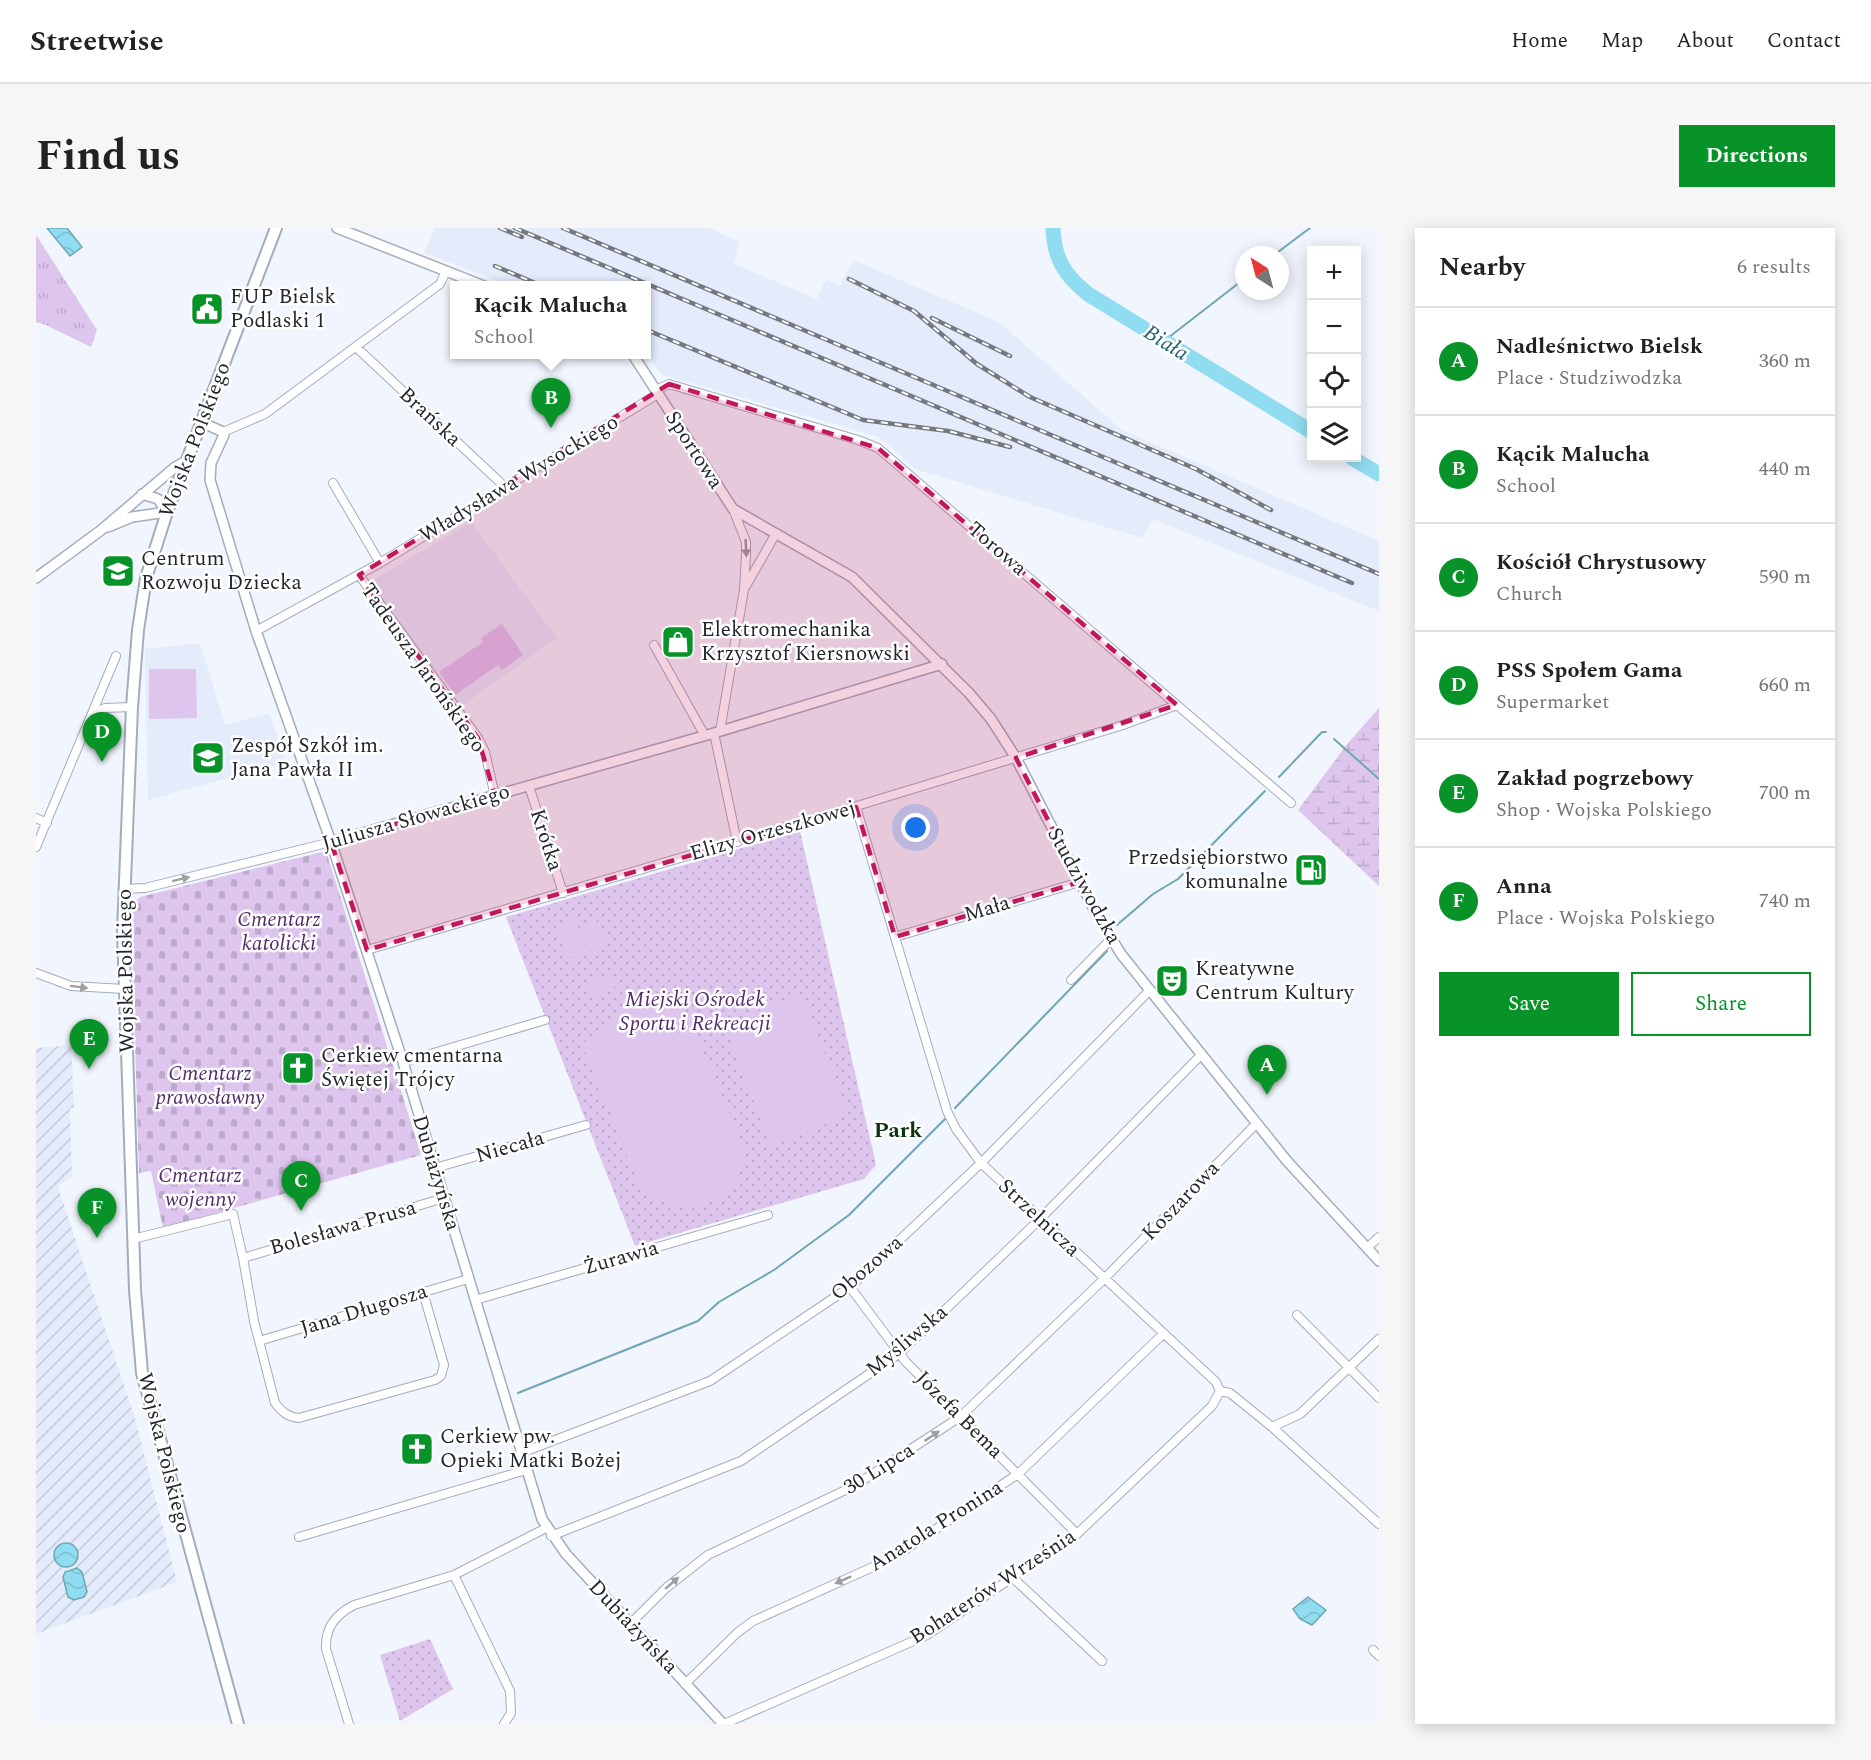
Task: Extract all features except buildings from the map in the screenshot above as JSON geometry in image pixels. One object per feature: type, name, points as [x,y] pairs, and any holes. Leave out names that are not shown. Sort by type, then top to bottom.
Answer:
[{"type":"main road","name":"Wojska Polskiego","points":[[238,1724],[148,1401],[137,1328],[125,989],[124,889],[132,707],[141,604],[160,531],[276,228]]},
{"type":"street","points":[[337,228],[473,281]]},
{"type":"street","points":[[201,422],[223,432],[265,414],[440,284],[446,271]]},
{"type":"street","name":"Brańska","points":[[356,347],[505,487]]},
{"type":"street","name":"Sportowa","points":[[636,359],[734,509],[746,542],[744,590],[713,733],[737,842]]},
{"type":"street","name":"Torowa","points":[[657,392],[669,384],[878,448],[1291,803]]},
{"type":"street","name":"Władysława Wysockiego","points":[[256,631],[380,563],[657,392]]},
{"type":"street","name":"Dubiażyńska","points":[[223,432],[224,435],[211,463],[210,480],[256,631],[367,950],[526,1470],[548,1532],[723,1724]]},
{"type":"street","points":[[36,578],[100,531],[186,461]]},
{"type":"street","points":[[333,483],[380,563]]},
{"type":"street","points":[[100,531],[132,517],[167,512],[156,498],[142,495]]},
{"type":"street","name":"Sportowa","points":[[734,509],[775,535],[744,590]]},
{"type":"street","points":[[147,516],[160,531]]},
{"type":"street","name":"Studziwodzka","points":[[775,535],[836,565],[852,577],[942,664],[991,719],[1016,758],[1111,939],[1149,991],[1256,1124],[1379,1261]]},
{"type":"street","name":"Tadeusza Jarońskiego","points":[[359,575],[478,738],[485,752],[495,796]]},
{"type":"street","points":[[654,645],[713,733]]},
{"type":"street","points":[[36,847],[116,656]]},
{"type":"street","name":"Juliusza Słowackiego","points":[[124,889],[145,888],[331,842],[713,733],[942,664]]},
{"type":"street","name":"Elizy Orzeszkowej","points":[[367,950],[856,807],[1170,710],[1177,705]]},
{"type":"street","points":[[94,713],[105,708],[132,707]]},
{"type":"street","name":"Krótka","points":[[529,786],[563,893]]},
{"type":"street","name":"Strzelnicza","points":[[856,807],[948,1114],[956,1129],[981,1162],[1216,1382],[1220,1391],[1230,1393],[1272,1427],[1379,1524]]},
{"type":"street","points":[[36,818],[47,823]]},
{"type":"street","name":"Mała","points":[[895,937],[1080,882]]},
{"type":"street","points":[[1071,980],[1111,939]]},
{"type":"street","points":[[36,973],[71,986],[125,989]]},
{"type":"street","name":"Obozowa","points":[[521,1453],[710,1381],[850,1287],[981,1162],[1149,991]]},
{"type":"street","points":[[402,1062],[545,1020]]},
{"type":"street","name":"Myśliwska","points":[[349,1724],[326,1649],[326,1637],[332,1623],[340,1613],[354,1605],[454,1575],[548,1532],[741,1461],[900,1353],[1040,1219],[1201,1055]]},
{"type":"street","name":"Koszarowa","points":[[1104,1279],[1256,1124]]},
{"type":"street","name":"Niecała","points":[[435,1168],[586,1125]]},
{"type":"street","name":"Bolesława Prusa","points":[[243,1258],[444,1198]]},
{"type":"street","name":"Bolesława Prusa","points":[[133,1239],[233,1214],[259,1341],[275,1403],[283,1413],[292,1417],[299,1418],[435,1380],[441,1376],[444,1365],[423,1292]]},
{"type":"street","name":"Żurawia","points":[[475,1300],[768,1215]]},
{"type":"street","points":[[1367,1248],[1379,1237]]},
{"type":"street","name":"Jana Długosza","points":[[259,1341],[468,1278]]},
{"type":"street","name":"30 Lipca","points":[[630,1624],[666,1588],[708,1555],[854,1486],[960,1417],[1104,1279]]},
{"type":"street","name":"Józefa Bema","points":[[850,1287],[900,1353],[960,1417],[1077,1534]]},
{"type":"street","points":[[1297,1315],[1379,1398]]},
{"type":"street","name":"Anatola Pronina","points":[[685,1684],[737,1633],[753,1621],[885,1560],[1018,1474],[1163,1334]]},
{"type":"street","points":[[1272,1427],[1300,1414],[1379,1339]]},
{"type":"street","name":"Bohaterów Września","points":[[723,1724],[927,1635],[1077,1534],[1212,1406],[1220,1391]]},
{"type":"street","points":[[299,1537],[526,1470]]},
{"type":"street","points":[[454,1575],[510,1690],[511,1713],[504,1724]]},
{"type":"street","points":[[1012,1578],[1101,1661]]},
{"type":"highlighted area","points":[[669,384],[878,448],[1177,705],[1016,758],[1080,882],[895,937],[856,807],[367,950],[331,842],[495,796],[478,738],[359,575]]},
{"type":"shaded area","points":[[435,228],[708,228],[740,242],[734,264],[817,299],[826,279],[840,286],[853,260],[999,322],[1122,430],[1379,541],[1379,611],[1153,519],[1142,538],[915,469],[879,437],[663,375],[649,359],[651,281],[499,281],[424,253]]},
{"type":"shaded area","points":[[471,522],[557,638],[459,708],[368,583]]},
{"type":"shaded area","points":[[200,643],[225,725],[269,713],[286,762],[148,800],[145,649]]},
{"type":"shaded area","points":[[71,1045],[74,1108],[70,1108],[72,1176],[58,1187],[134,1415],[177,1582],[36,1634],[36,1048]]},
{"type":"green space","points":[[36,235],[97,330],[91,347],[36,322]]},
{"type":"green space","points":[[502,624],[523,655],[502,670],[498,665],[455,695],[439,672],[483,642],[481,638]]},
{"type":"green space","points":[[149,669],[196,669],[197,718],[149,719]]},
{"type":"green space","points":[[1379,708],[1379,886],[1298,810],[1348,743]]},
{"type":"green space","name":"Miejski Ośrodek Sportu i Rekreacji","points":[[800,831],[876,1165],[864,1179],[635,1246],[506,917]]},
{"type":"green space","points":[[326,851],[421,1155],[163,1228],[151,1171],[139,1173],[131,905],[140,897]]},
{"type":"green space","points":[[575,919],[588,951],[569,959],[556,926]]},
{"type":"green space","points":[[596,919],[608,948],[591,955],[580,925]]},
{"type":"green space","points":[[612,974],[617,986],[589,998],[585,985]]},
{"type":"green space","points":[[802,994],[849,1115],[771,1146],[724,1025]]},
{"type":"green space","points":[[638,1002],[668,1006],[692,1025],[741,1140],[742,1162],[734,1183],[724,1194],[704,1204],[670,1205],[650,1194],[642,1186],[631,1166],[581,1043],[620,1011]]},
{"type":"green space","points":[[430,1639],[453,1689],[400,1721],[380,1655]]},
{"type":"water","points":[[47,228],[67,228],[82,247],[70,256]]},
{"type":"water","points":[[66,1543],[75,1546],[78,1555],[75,1564],[66,1567],[57,1564],[54,1555],[57,1546]]},
{"type":"water","points":[[77,1568],[82,1572],[87,1592],[84,1597],[74,1600],[68,1597],[63,1577],[65,1572]]},
{"type":"water","points":[[1308,1597],[1326,1610],[1312,1625],[1300,1619],[1293,1609]]},
{"type":"waterway","name":"Biała","points":[[1053,228],[1058,257],[1062,265],[1073,280],[1088,294],[1307,429]]},
{"type":"waterway","points":[[1286,246],[1310,228]]},
{"type":"waterway","points":[[1164,341],[1235,286]]},
{"type":"waterway","name":"Biała","points":[[1359,462],[1379,474]]},
{"type":"waterway","points":[[1279,777],[1322,732],[1326,732]]},
{"type":"waterway","points":[[1334,739],[1379,779]]},
{"type":"waterway","points":[[1117,925],[1153,894],[1178,879],[1265,791]]},
{"type":"waterway","points":[[955,1108],[1107,951]]},
{"type":"waterway","points":[[518,1393],[698,1321],[719,1302],[774,1270],[849,1215],[945,1119]]},
{"type":"railway","points":[[500,228],[522,237]]},
{"type":"railway","points":[[515,228],[640,281]]},
{"type":"railway","points":[[563,228],[1379,574]]},
{"type":"railway","points":[[495,266],[530,281]]},
{"type":"railway","points":[[849,279],[914,311],[977,364],[1030,397],[1196,469],[1271,510]]},
{"type":"railway","points":[[651,286],[1352,583]]},
{"type":"railway","points":[[932,318],[1010,356]]},
{"type":"railway","points":[[651,332],[863,420],[948,431],[1010,447]]},
{"type":"place","name":"FUP Bielsk Podlaski 1","points":[[207,309]]},
{"type":"place","name":"Kącik Malucha","points":[[551,428]]},
{"type":"place","name":"Centrum Rozwoju Dziecka","points":[[118,571]]},
{"type":"place","name":"Elektromechanika Krzysztof Kiersnowski","points":[[678,642]]},
{"type":"place","name":"Zespół Szkół im. Jana Pawła II","points":[[208,758]]},
{"type":"place","name":"PSS Społem Gama","points":[[102,762]]},
{"type":"place","name":"Przedsiębiorstwo komunalne","points":[[1311,870]]},
{"type":"place","name":"Kreatywne Centrum Kultury","points":[[1172,981]]},
{"type":"place","name":"Cerkiew cmentarna Świętej Trójcy","points":[[298,1068]]},
{"type":"place","name":"Zakład pogrzebowy","points":[[89,1069]]},
{"type":"place","name":"Nadleśnictwo Bielsk","points":[[1267,1095]]},
{"type":"place","name":"Kościół Chrystusowy","points":[[301,1211]]},
{"type":"place","name":"Anna","points":[[97,1238]]},
{"type":"place","name":"Cerkiew pw. Opieki Matki Bożej","points":[[417,1449]]},
{"type":"district","name":"Park","points":[[898,1130]]},
{"type":"park label","name":"Cmentarz katolicki","points":[[279,932]]},
{"type":"park label","name":"Cmentarz prawosławny","points":[[210,1086]]},
{"type":"park label","name":"Cmentarz wojenny","points":[[200,1188]]}]
